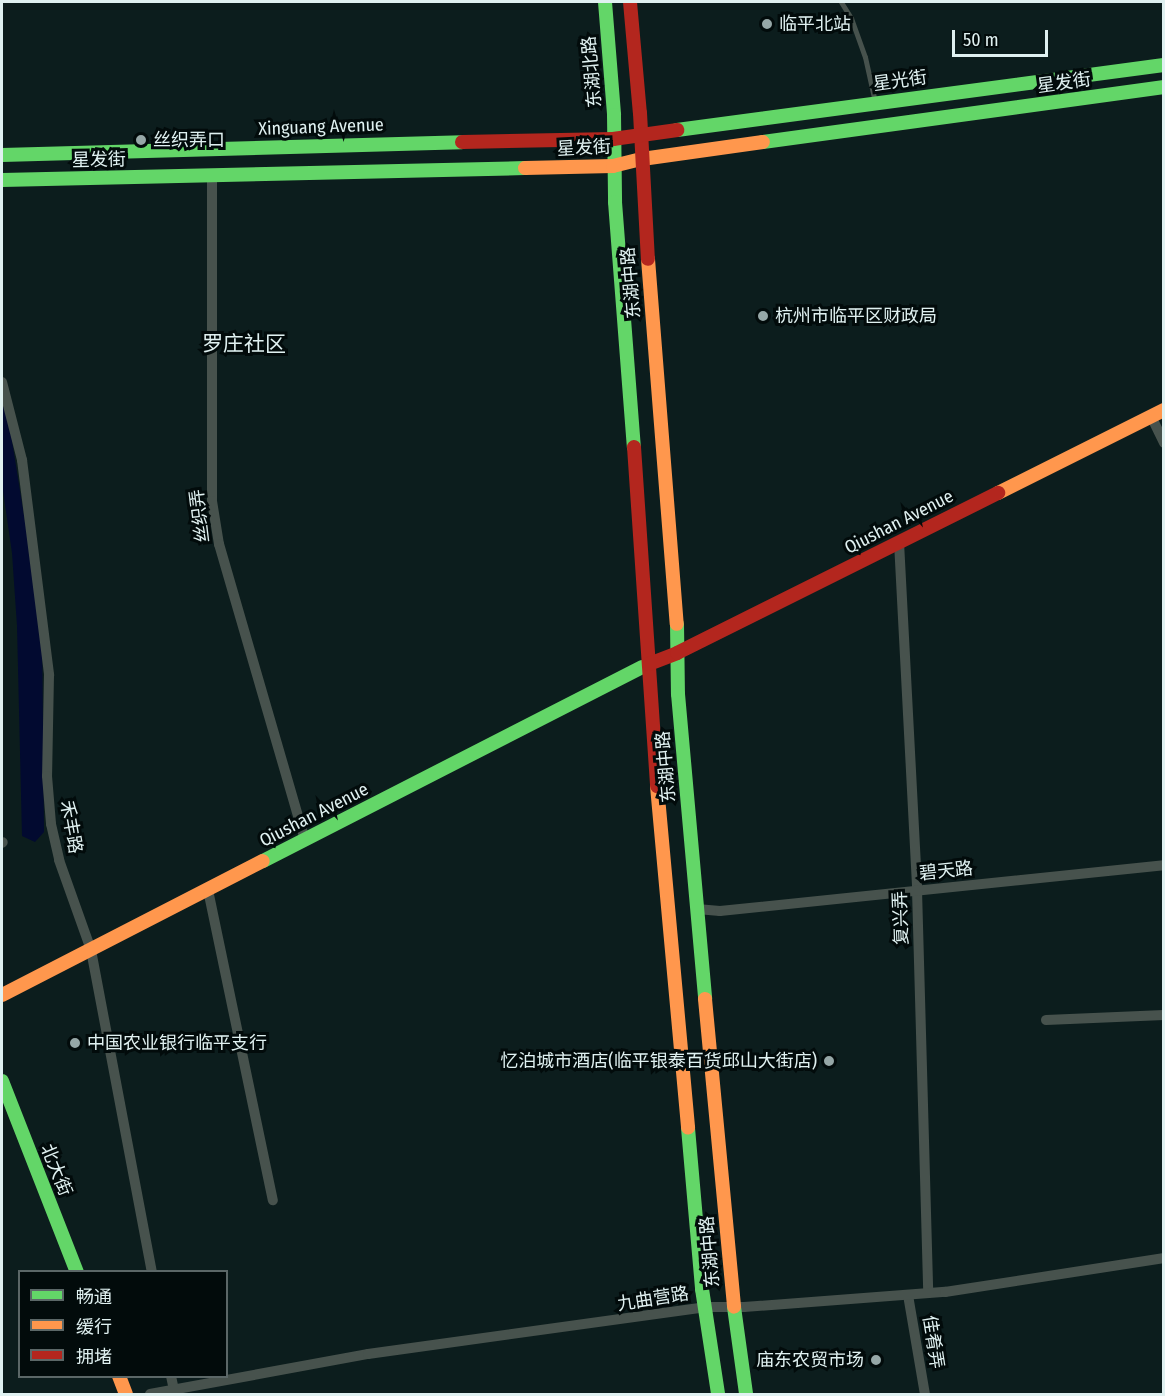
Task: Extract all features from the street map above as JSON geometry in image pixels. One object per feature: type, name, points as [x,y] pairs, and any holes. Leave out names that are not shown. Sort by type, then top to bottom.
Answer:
[{"type":"main road","name":"东湖北路","points":[[605,2],[614,115],[613,139]]},
{"type":"main road","points":[[630,2],[641,136]]},
{"type":"main road","name":"星光街","points":[[641,136],[1164,65]]},
{"type":"main road","name":"星发街","points":[[2,180],[613,166],[642,159],[1164,87]]},
{"type":"main road","name":"Xinguang Avenue","points":[[2,155],[613,139],[641,136]]},
{"type":"main road","name":"东湖中路","points":[[641,136],[643,201],[677,614],[678,694],[734,1307],[746,1395]]},
{"type":"main road","name":"东湖中路","points":[[613,139],[646,666],[705,1307],[718,1395]]},
{"type":"main road","name":"Qiushan Avenue","points":[[2,995],[626,676],[678,653],[1157,413]]},
{"type":"main road","name":"北大街","points":[[2,1082],[76,1270]]},
{"type":"main road","points":[[119,1378],[126,1395]]},
{"type":"street","name":"丝织弄","points":[[212,176],[212,501],[219,544],[305,840]]},
{"type":"street","name":"禾丰路","points":[[2,382],[22,460],[49,675],[47,776],[51,824],[59,860],[91,950],[152,1270]]},
{"type":"street","points":[[1157,413],[1164,443]]},
{"type":"street","name":"复兴弄","points":[[899,542],[917,890],[928,1293]]},
{"type":"street","name":"碧天路","points":[[697,909],[720,911],[1164,865]]},
{"type":"street","points":[[208,890],[273,1200]]},
{"type":"street","points":[[1046,1020],[1164,1015]]},
{"type":"street","name":"九曲营路","points":[[150,1395],[368,1354],[705,1307],[734,1307],[928,1293],[1164,1258]]},
{"type":"street","name":"佳肴弄","points":[[908,1294],[925,1395]]},
{"type":"street","points":[[171,1378],[174,1390]]},
{"type":"lane","points":[[841,2],[851,18],[865,57],[875,103]]},
{"type":"water","points":[[2,394],[6,404],[42,627],[44,832],[35,842],[22,836],[17,626],[12,553],[2,484]]},
{"type":"traffic: fast","points":[[605,2],[614,115],[615,202],[634,447]]},
{"type":"traffic: fast","points":[[677,130],[1164,65]]},
{"type":"traffic: fast","points":[[763,142],[1164,87]]},
{"type":"traffic: fast","points":[[2,155],[462,142]]},
{"type":"traffic: fast","points":[[2,180],[525,168]]},
{"type":"traffic: fast","points":[[677,624],[678,694],[705,999]]},
{"type":"traffic: fast","points":[[263,861],[642,667]]},
{"type":"traffic: fast","points":[[2,1081],[76,1270]]},
{"type":"traffic: fast","points":[[688,1128],[702,1289],[718,1394]]},
{"type":"traffic: fast","points":[[734,1307],[746,1394]]},
{"type":"traffic: slow","points":[[525,168],[613,166],[642,159],[763,142]]},
{"type":"traffic: slow","points":[[648,259],[677,624]]},
{"type":"traffic: slow","points":[[998,493],[1164,410]]},
{"type":"traffic: slow","points":[[657,786],[688,1128]]},
{"type":"traffic: slow","points":[[2,995],[263,861]]},
{"type":"traffic: slow","points":[[705,999],[734,1307]]},
{"type":"traffic: slow","points":[[120,1378],[126,1394]]},
{"type":"traffic: jam","points":[[630,2],[640,113],[648,259]]},
{"type":"traffic: jam","points":[[462,142],[613,139],[677,130]]},
{"type":"traffic: jam","points":[[634,447],[657,786]]},
{"type":"traffic: jam","points":[[649,664],[677,653],[998,493]]},
{"type":"place","name":"临平北站","points":[[767,24]]},
{"type":"place","name":"丝织弄口","points":[[141,140]]},
{"type":"place","name":"杭州市临平区财政局","points":[[763,316]]},
{"type":"place","name":"中国农业银行临平支行","points":[[75,1043]]},
{"type":"place","name":"忆泊城市酒店(临平银泰百货邱山大街店)","points":[[829,1061]]},
{"type":"place","name":"庙东农贸市场","points":[[876,1360]]},
{"type":"district","name":"罗庄社区","points":[[244,344]]}]
